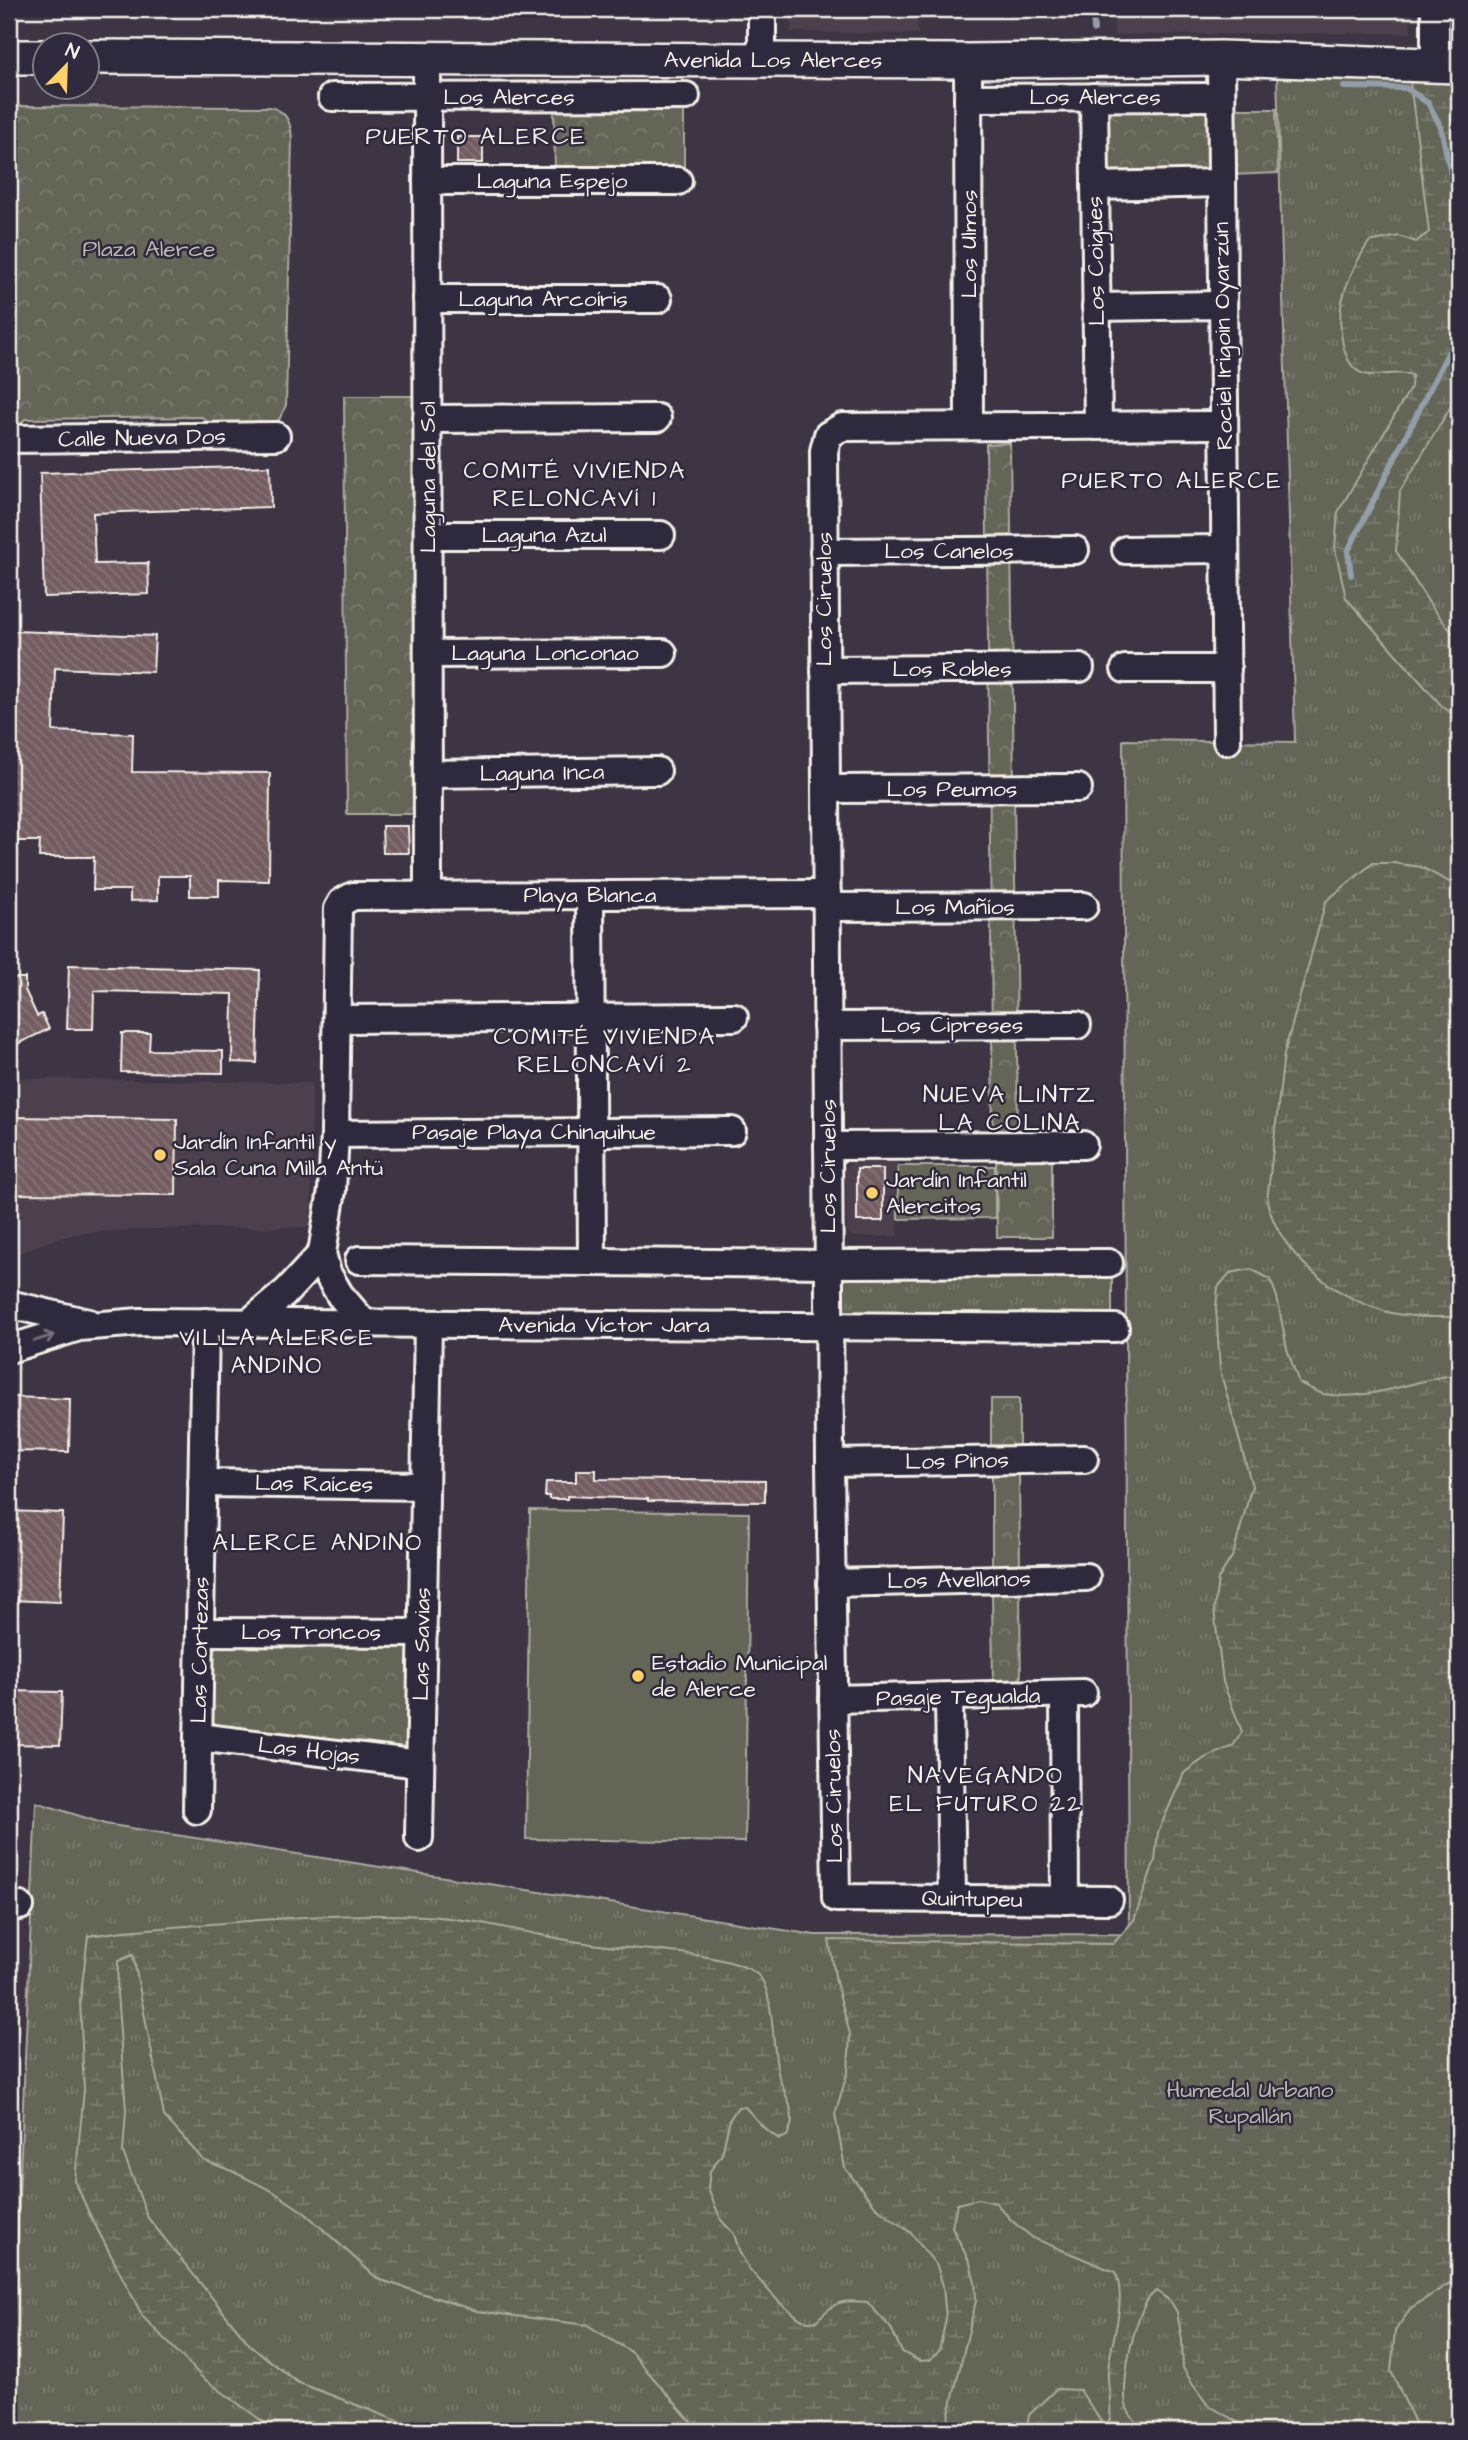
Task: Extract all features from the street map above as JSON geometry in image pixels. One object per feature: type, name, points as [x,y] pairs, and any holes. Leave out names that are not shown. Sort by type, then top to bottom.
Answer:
[{"type":"main road","points":[[9,57],[32,57]]},
{"type":"main road","name":"Avenida Los Alerces","points":[[102,57],[968,61],[1221,58],[1447,66]]},
{"type":"street","points":[[762,9],[762,60]]},
{"type":"street","points":[[1435,9],[1447,66]]},
{"type":"street","name":"Laguna del Sol","points":[[427,58],[428,896]]},
{"type":"street","name":"Rociel Irigoin Oyarzún","points":[[1221,58],[1227,741]]},
{"type":"street","name":"Los Ulmos","points":[[968,61],[970,426]]},
{"type":"street","name":"Los Alerces","points":[[332,97],[686,96]]},
{"type":"street","name":"Los Coigües","points":[[1094,97],[1098,426]]},
{"type":"street","name":"Los Alerces","points":[[968,98],[1221,97]]},
{"type":"street","name":"Laguna Espejo","points":[[427,181],[678,181]]},
{"type":"street","points":[[1095,186],[1222,184]]},
{"type":"street","name":"Laguna Arcoíris","points":[[427,299],[658,299]]},
{"type":"street","points":[[1096,307],[1223,305]]},
{"type":"street","points":[[428,419],[657,418]]},
{"type":"street","points":[[970,426],[1224,425]]},
{"type":"street","name":"Los Ciruelos","points":[[836,1898],[830,1463],[824,451],[828,435],[842,427],[970,426]]},
{"type":"street","name":"Calle Nueva Dos","points":[[9,439],[276,436]]},
{"type":"street","name":"Laguna Azul","points":[[428,536],[661,535]]},
{"type":"street","points":[[1126,550],[1226,548]]},
{"type":"street","name":"Los Canelos","points":[[824,552],[1075,550]]},
{"type":"street","name":"Laguna Lonconao","points":[[428,654],[663,653]]},
{"type":"street","name":"Los Robles","points":[[825,670],[1080,668]]},
{"type":"street","points":[[1125,669],[1227,669]]},
{"type":"street","name":"Laguna Inca","points":[[428,774],[657,771]]},
{"type":"street","name":"Los Peumos","points":[[826,789],[1078,788]]},
{"type":"street","points":[[590,895],[592,1262]]},
{"type":"street","name":"Playa Blanca","points":[[337,1020],[338,909],[342,902],[353,896],[590,895],[827,901]]},
{"type":"street","name":"Los Mañíos","points":[[827,901],[1084,906]]},
{"type":"street","points":[[364,1323],[340,1295],[327,1273],[321,1253],[332,1189],[337,1020],[734,1017]]},
{"type":"street","name":"Los Cipreses","points":[[827,1026],[1077,1025]]},
{"type":"street","name":"Pasaje Playa Chinquihue","points":[[335,1134],[732,1131]]},
{"type":"street","points":[[828,1146],[1083,1145]]},
{"type":"street","points":[[250,1322],[286,1291],[321,1253]]},
{"type":"street","points":[[359,1260],[1109,1264]]},
{"type":"street","name":"Avenida Víctor Jara","points":[[9,1304],[86,1326]]},
{"type":"street","name":"Avenida Víctor Jara","points":[[9,1349],[86,1326],[140,1322],[1115,1328]]},
{"type":"street","name":"Las Cortezas","points":[[197,1810],[205,1322]]},
{"type":"street","name":"Las Savias","points":[[419,1838],[428,1324]]},
{"type":"street","name":"Los Pinos","points":[[830,1463],[1084,1459]]},
{"type":"street","name":"Las Raíces","points":[[202,1483],[425,1486]]},
{"type":"street","name":"Los Avellanos","points":[[831,1583],[1086,1577]]},
{"type":"street","name":"Los Troncos","points":[[200,1632],[423,1633]]},
{"type":"street","name":"Pasaje Tegualda","points":[[833,1699],[1074,1694],[1065,1900]]},
{"type":"street","points":[[949,1697],[952,1899]]},
{"type":"street","name":"Las Hojas","points":[[198,1737],[420,1764]]},
{"type":"street","name":"Quintupeu","points":[[836,1898],[1109,1900]]},
{"type":"shaded area","points":[[791,9],[918,9],[918,34],[791,32]]},
{"type":"shaded area","points":[[1114,9],[1411,9],[1411,33],[1114,35]]},
{"type":"shaded area","name":"Jardín Infantil y Sala Cuna Milla Antü","points":[[9,1078],[312,1083],[311,1227],[149,1229],[81,1233],[58,1238],[9,1257]]},
{"type":"shaded area","name":"Jardín Infantil Alercitos","points":[[852,1162],[898,1163],[898,1236],[853,1237],[847,1231],[846,1168]]},
{"type":"green space","points":[[1277,72],[1459,78],[1459,2431],[9,2431],[36,1802],[105,1824],[815,1935],[1129,1934],[1123,740],[1295,742]]},
{"type":"green space","points":[[1459,80],[1459,393],[1400,491],[1396,551],[1431,606],[1459,641],[1459,719],[1441,705],[1346,598],[1335,548],[1338,512],[1411,387],[1412,375],[1369,375],[1356,370],[1345,353],[1342,342],[1342,301],[1353,270],[1369,242],[1399,236],[1416,242],[1429,232],[1410,81]]},
{"type":"green space","name":"Plaza Alerce","points":[[9,106],[270,107],[284,115],[291,128],[292,139],[286,405],[279,420],[273,423],[210,424],[202,417],[25,419],[18,428],[9,429]]},
{"type":"green space","points":[[684,108],[684,174],[555,175],[554,109]]},
{"type":"green space","points":[[1102,109],[1202,109],[1209,116],[1210,172],[1105,176]]},
{"type":"green space","points":[[1238,109],[1276,109],[1278,173],[1231,175],[1233,112]]},
{"type":"green space","points":[[344,396],[413,396],[416,814],[347,814]]},
{"type":"green space","points":[[1010,443],[1018,1138],[993,1138],[986,444]]},
{"type":"green space","points":[[1373,863],[1421,867],[1459,887],[1459,1317],[1422,1317],[1393,1313],[1346,1295],[1311,1270],[1296,1255],[1283,1239],[1267,1201],[1284,1054],[1326,901]]},
{"type":"green space","points":[[996,1152],[1052,1152],[1052,1237],[997,1237]]},
{"type":"green space","points":[[898,1166],[995,1166],[995,1218],[898,1219]]},
{"type":"green space","name":"Humedal Urbano Rupallán","points":[[1251,1269],[1270,1279],[1277,1297],[1287,1349],[1299,1383],[1324,1394],[1341,1396],[1375,1393],[1459,1374],[1459,2277],[1411,2308],[1395,2331],[1391,2371],[1419,2431],[1250,2431],[1208,2405],[1193,2385],[1183,2368],[1177,2312],[1171,2302],[1157,2291],[1149,2298],[1136,2326],[1127,2364],[1125,2398],[1127,2408],[1136,2422],[1160,2431],[1026,2431],[1029,2415],[1056,2389],[1080,2390],[1100,2420],[1106,2424],[1110,2419],[1108,2370],[1119,2307],[1119,2283],[1115,2272],[1033,2238],[996,2203],[978,2199],[957,2204],[952,2227],[970,2263],[976,2301],[948,2418],[954,2431],[699,2431],[631,2352],[587,2325],[477,2311],[378,2279],[305,2213],[274,2192],[203,2160],[164,2116],[133,1955],[118,1961],[117,1993],[126,2110],[123,2152],[148,2218],[250,2345],[297,2382],[424,2431],[276,2431],[203,2378],[143,2317],[75,2181],[84,2090],[80,2001],[88,1936],[236,1922],[350,1915],[425,1916],[471,1921],[584,1943],[707,1957],[727,1961],[757,1974],[767,1994],[777,2069],[790,2105],[792,2122],[787,2136],[779,2139],[764,2128],[745,2107],[738,2107],[730,2119],[722,2154],[710,2171],[708,2189],[721,2220],[734,2234],[740,2253],[750,2270],[780,2303],[802,2320],[815,2322],[838,2303],[867,2302],[891,2328],[902,2352],[920,2361],[930,2360],[939,2351],[946,2319],[943,2286],[937,2266],[910,2232],[876,2207],[845,2168],[835,2114],[848,2071],[850,2034],[836,1982],[829,1940],[1113,1944],[1134,1920],[1155,1860],[1158,1832],[1184,1773],[1205,1758],[1233,1746],[1242,1732],[1223,1682],[1214,1609],[1218,1579],[1233,1555],[1252,1486],[1220,1370],[1216,1308],[1218,1287],[1230,1273]]},
{"type":"green space","points":[[1112,1273],[1112,1315],[847,1313],[842,1310],[842,1281],[846,1276]]},
{"type":"green space","points":[[991,1399],[1019,1399],[1019,1453],[991,1453]]},
{"type":"green space","points":[[992,1471],[1019,1471],[1020,1571],[992,1571]]},
{"type":"green space","name":"Estadio Municipal de Alerce","points":[[530,1510],[749,1513],[745,1842],[526,1839]]},
{"type":"green space","points":[[1020,1589],[1021,1689],[993,1689],[992,1590]]},
{"type":"green space","points":[[210,1641],[412,1642],[411,1752],[212,1727],[208,1721]]},
{"type":"building","points":[[457,137],[483,137],[483,163],[457,163]]},
{"type":"building","points":[[270,466],[271,507],[93,513],[95,564],[148,563],[149,594],[44,597],[40,473]]},
{"type":"building","points":[[13,631],[155,636],[153,672],[55,668],[53,731],[133,734],[132,772],[270,773],[269,881],[219,880],[219,896],[190,896],[190,876],[158,876],[158,900],[130,901],[130,890],[93,890],[94,857],[39,857],[40,841],[9,841]]},
{"type":"building","points":[[382,826],[408,826],[409,853],[383,853]]},
{"type":"building","points":[[69,965],[260,970],[257,1063],[232,1062],[233,994],[94,991],[93,1029],[67,1029]]},
{"type":"building","points":[[9,978],[25,978],[25,990],[37,1016],[42,1014],[49,1029],[17,1044],[9,1026]]},
{"type":"building","points":[[122,1033],[150,1033],[149,1050],[223,1051],[223,1073],[121,1072]]},
{"type":"building","points":[[9,1117],[177,1119],[176,1195],[9,1194]]},
{"type":"building","points":[[857,1169],[883,1169],[883,1221],[857,1221]]},
{"type":"building","points":[[9,1397],[70,1399],[69,1452],[9,1451]]},
{"type":"building","points":[[576,1470],[596,1470],[596,1479],[765,1481],[765,1502],[648,1501],[567,1496],[567,1499],[549,1499],[549,1496],[545,1496],[546,1482],[576,1482]]},
{"type":"building","points":[[9,1511],[63,1513],[60,1602],[9,1600]]},
{"type":"building","points":[[9,1691],[62,1692],[60,1745],[9,1744]]},
{"type":"waterway","points":[[1093,9],[1094,30]]},
{"type":"waterway","points":[[1344,87],[1406,88],[1428,103],[1441,127],[1459,213],[1458,333],[1348,551],[1351,575]]},
{"type":"place","name":"Jardín Infantil y Sala Cuna Milla Antü","points":[[160,1155]]},
{"type":"place","name":"Jardín Infantil Alercitos","points":[[872,1193]]},
{"type":"place","name":"Estadio Municipal de Alerce","points":[[638,1676]]},
{"type":"district","name":"PUERTO ALERCE","points":[[476,137]]},
{"type":"district","name":"PUERTO ALERCE","points":[[1172,481]]},
{"type":"district","name":"COMITÉ VIVIENDA RELONCAVÍ 1","points":[[575,485]]},
{"type":"district","name":"COMITÉ VIVIENDA RELONCAVÍ 2","points":[[605,1051]]},
{"type":"district","name":"NUEVA LINTZ LA COLINA","points":[[1010,1109]]},
{"type":"district","name":"VILLA ALERCE ANDINO","points":[[277,1352]]},
{"type":"district","name":"ALERCE ANDINO","points":[[318,1543]]},
{"type":"district","name":"NAVEGANDO EL FUTURO 22","points":[[986,1790]]}]
